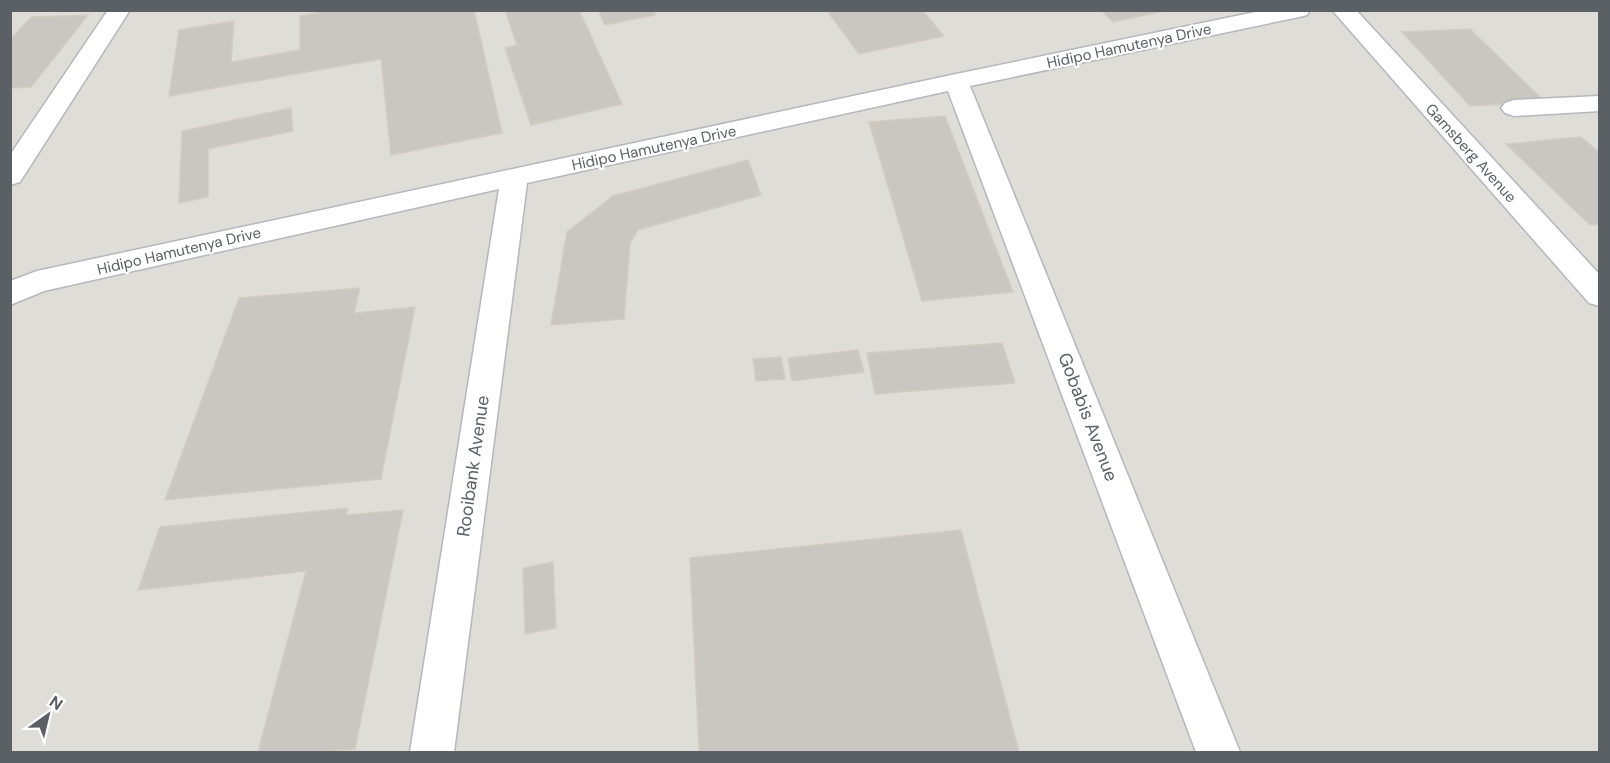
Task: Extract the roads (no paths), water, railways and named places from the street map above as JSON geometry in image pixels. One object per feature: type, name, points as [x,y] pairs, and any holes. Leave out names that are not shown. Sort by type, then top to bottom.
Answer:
[{"type":"street","points":[[10,176],[119,10]]},
{"type":"street","name":"Hidipo Hamutenya Drive","points":[[10,294],[49,280],[956,81],[1299,10]]},
{"type":"street","name":"Gamsberg Avenue","points":[[1343,10],[1599,295]]},
{"type":"street","name":"Gobabis Avenue","points":[[956,81],[1218,753]]},
{"type":"street","points":[[1514,108],[1599,103]]},
{"type":"street","name":"Rooibank Avenue","points":[[432,753],[514,178]]}]
